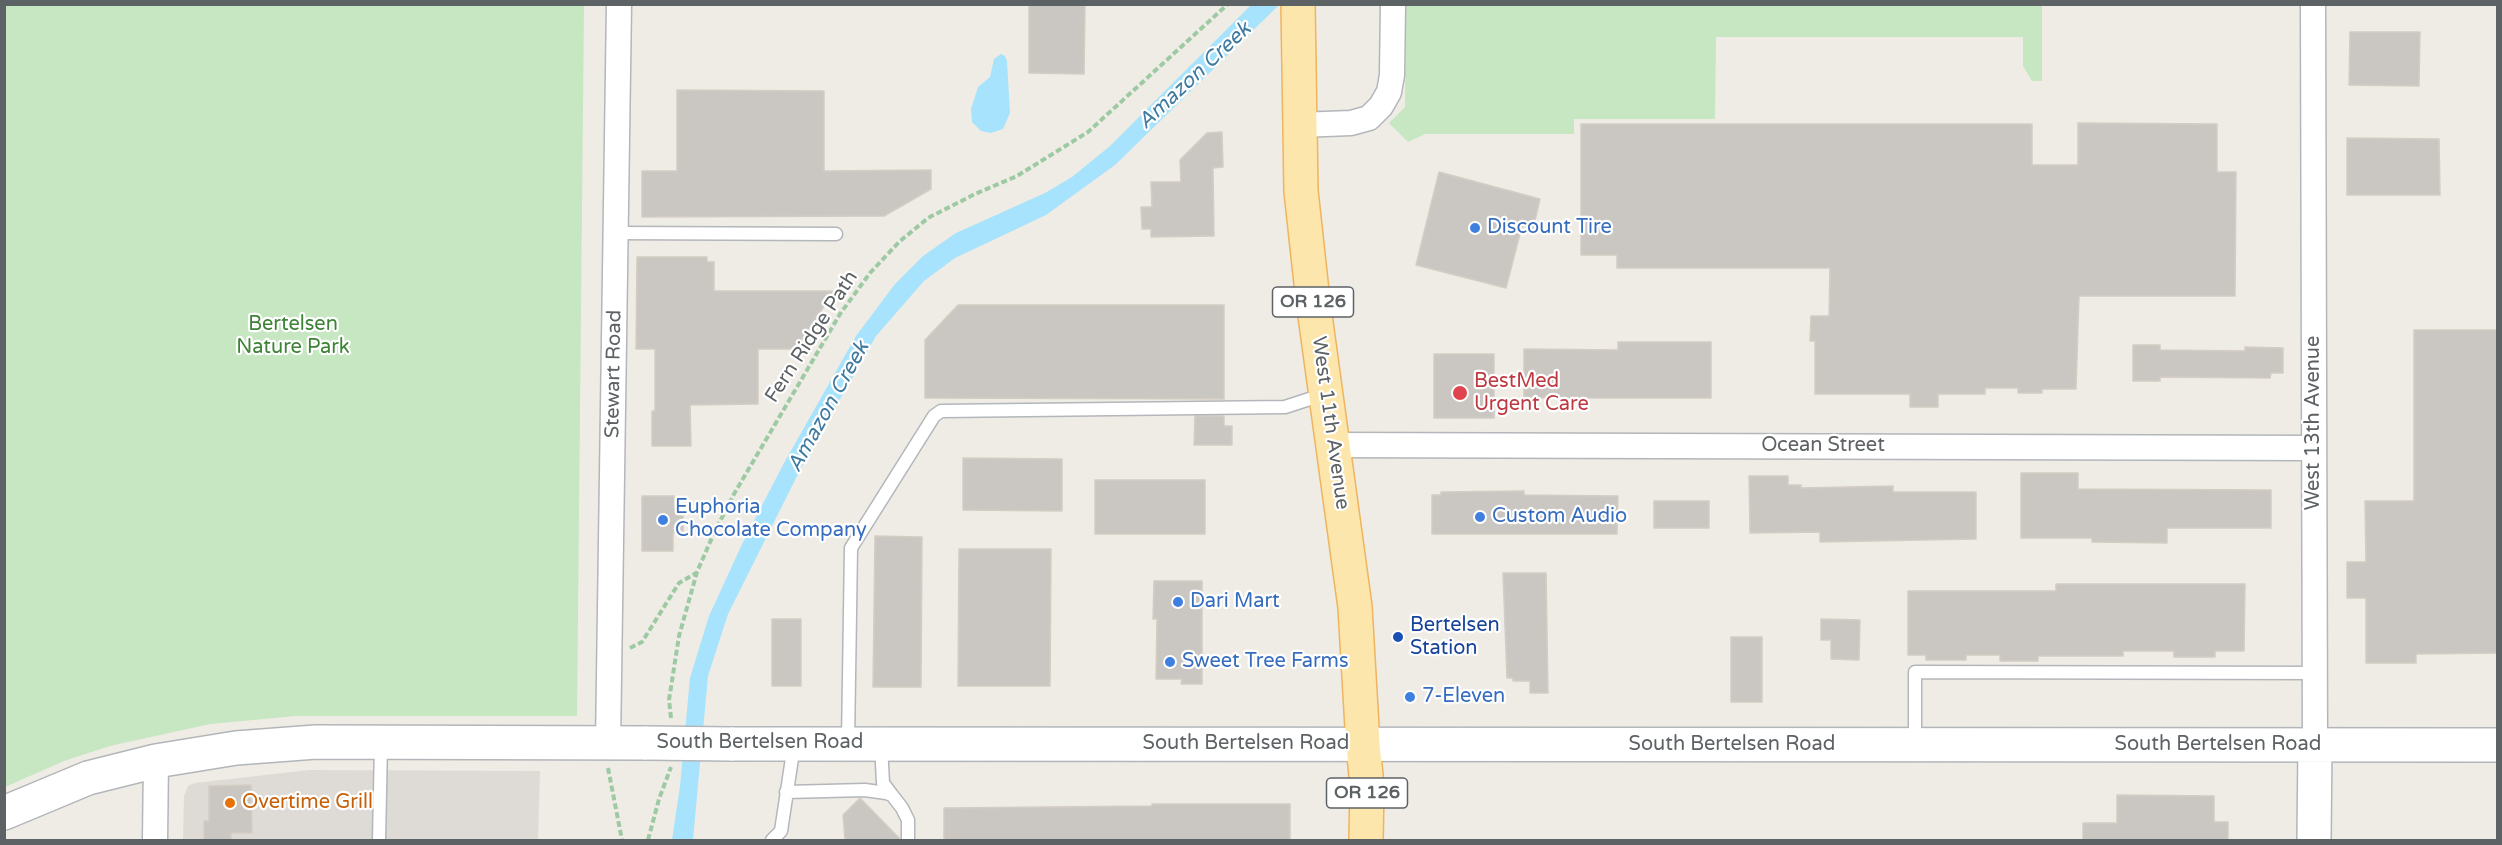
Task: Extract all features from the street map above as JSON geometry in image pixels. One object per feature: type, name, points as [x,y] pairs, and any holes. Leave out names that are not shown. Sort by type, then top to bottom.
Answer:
[{"type":"main road","name":"West 11th Avenue","points":[[1298,19],[1299,125],[1306,243],[1355,607],[1362,745],[1367,786],[1366,840]]},
{"type":"street","name":"Stewart Road","points":[[608,743],[619,4]]},
{"type":"street","points":[[1299,125],[1351,123],[1369,118],[1381,106],[1389,92],[1392,75],[1393,4]]},
{"type":"street","name":"West 13th Avenue","points":[[2313,4],[2314,840]]},
{"type":"street","name":"Ocean Street","points":[[1333,446],[2314,448]]},
{"type":"street","name":"South Bertelsen Road","points":[[4,813],[88,778],[156,760],[247,747],[316,742],[608,743],[660,752],[730,744],[794,743],[2498,745]]},
{"type":"street","points":[[155,840],[156,760]]},
{"type":"lane","points":[[616,233],[836,234]]},
{"type":"lane","points":[[848,743],[851,548],[934,416],[941,411],[1285,407],[1326,394]]},
{"type":"lane","points":[[1915,745],[1915,672],[2314,673]]},
{"type":"lane","points":[[379,840],[381,742]]},
{"type":"lane","points":[[772,840],[781,831],[794,743]]},
{"type":"lane","points":[[879,787],[881,744]]},
{"type":"lane","points":[[786,792],[879,787],[892,795],[902,808],[908,820],[908,840]]},
{"type":"path","name":"Fern Ridge Path","points":[[672,722],[669,700],[672,669],[697,572],[734,494],[774,424],[840,314],[870,273],[899,242],[928,218],[1017,176],[1088,132],[1228,4]]},
{"type":"path","points":[[610,650],[630,648],[642,642],[679,583],[697,572]]},
{"type":"path","points":[[608,743],[608,769],[622,840]]},
{"type":"path","points":[[648,840],[660,752]]},
{"type":"shaded area","points":[[309,770],[540,771],[538,840],[183,840],[184,796],[188,786],[195,783]]},
{"type":"green space","name":"Bertelsen Nature Park","points":[[5,4],[584,5],[577,716],[296,716],[210,724],[110,746],[64,761],[5,787]]},
{"type":"green space","points":[[1406,5],[2042,5],[2042,81],[2032,81],[2023,66],[2023,37],[1716,37],[1715,119],[1574,119],[1574,134],[1425,134],[1408,142],[1389,123],[1405,107]]},
{"type":"water","name":"Amazon Creek","points":[[1251,5],[1279,5],[1115,165],[1046,215],[955,258],[924,281],[876,336],[803,464],[728,614],[708,676],[693,840],[672,840],[680,786],[690,678],[709,616],[743,542],[784,463],[856,336],[895,284],[923,256],[956,233],[1045,193],[1072,177],[1110,146]]},
{"type":"water","points":[[1001,54],[1007,61],[1010,113],[1003,129],[991,133],[981,131],[972,122],[971,109],[978,87],[990,77],[994,59]]},
{"type":"building","points":[[1029,4],[1085,4],[1084,74],[1029,73]]},
{"type":"building","points":[[2350,32],[2420,32],[2419,86],[2349,85]]},
{"type":"building","points":[[677,90],[824,91],[824,171],[931,170],[931,189],[884,216],[642,217],[642,171],[677,171]]},
{"type":"building","points":[[2078,123],[2217,124],[2217,172],[2236,172],[2235,296],[2079,296],[2076,389],[2042,389],[2042,393],[2018,393],[2018,388],[1985,388],[1985,394],[1938,394],[1938,407],[1910,407],[1910,394],[1815,394],[1815,341],[1810,341],[1811,316],[1829,316],[1830,268],[1617,268],[1617,255],[1581,255],[1581,124],[2032,124],[2032,165],[2078,165]]},
{"type":"building","points":[[1222,132],[1223,167],[1213,168],[1214,236],[1151,237],[1151,229],[1142,229],[1141,207],[1152,207],[1151,182],[1181,182],[1180,160],[1207,133]]},
{"type":"building","points":[[2347,138],[2439,139],[2440,195],[2347,195]]},
{"type":"building","points":[[1439,172],[1540,199],[1533,229],[1522,226],[1506,288],[1416,265]]},
{"type":"building","points":[[637,257],[707,257],[707,262],[714,262],[714,291],[834,291],[796,349],[758,349],[758,404],[690,405],[691,446],[652,446],[652,411],[655,411],[655,349],[636,349]]},
{"type":"building","points":[[958,305],[1224,305],[1224,399],[925,398],[925,340]]},
{"type":"building","points":[[2414,330],[2498,330],[2498,653],[2416,654],[2416,663],[2366,663],[2366,598],[2347,598],[2347,562],[2366,562],[2365,501],[2414,501]]},
{"type":"building","points":[[1618,342],[1711,342],[1711,398],[1524,398],[1524,349],[1618,350]]},
{"type":"building","points":[[2133,345],[2160,345],[2160,350],[2245,351],[2245,347],[2283,348],[2283,373],[2271,373],[2270,378],[2160,377],[2160,381],[2133,381]]},
{"type":"building","points":[[1434,354],[1494,354],[1494,418],[1434,418]]},
{"type":"building","points":[[1195,416],[1224,416],[1224,426],[1232,426],[1232,445],[1194,445]]},
{"type":"building","points":[[963,458],[1062,459],[1062,511],[963,510]]},
{"type":"building","points":[[2021,473],[2078,473],[2078,489],[2271,490],[2271,528],[2167,528],[2167,543],[2092,542],[2092,538],[2021,538]]},
{"type":"building","points":[[1749,476],[1788,476],[1788,485],[1801,485],[1801,488],[1893,486],[1893,492],[1976,492],[1976,539],[1820,542],[1820,532],[1750,533]]},
{"type":"building","points":[[1095,480],[1205,480],[1205,534],[1095,534]]},
{"type":"building","points":[[1524,491],[1524,495],[1618,496],[1617,534],[1432,534],[1432,495],[1441,495],[1441,492]]},
{"type":"building","name":"Euphoria Chocolate Company","points":[[642,496],[674,496],[674,507],[683,507],[683,533],[673,533],[673,551],[642,551]]},
{"type":"building","points":[[1654,501],[1709,501],[1709,528],[1654,528]]},
{"type":"building","points":[[875,536],[922,537],[921,687],[873,687]]},
{"type":"building","points":[[959,549],[1051,549],[1050,686],[958,686]]},
{"type":"building","points":[[1503,573],[1546,573],[1548,693],[1530,693],[1530,681],[1513,681],[1513,678],[1507,678]]},
{"type":"building","points":[[1154,581],[1202,581],[1202,684],[1181,684],[1182,679],[1156,679],[1157,619],[1153,619]]},
{"type":"building","points":[[2056,584],[2245,584],[2244,651],[2215,651],[2215,657],[2174,657],[2174,651],[2123,651],[2123,656],[2038,656],[2038,661],[2000,661],[2000,655],[1966,655],[1966,660],[1926,660],[1926,655],[1908,655],[1908,591],[2056,591]]},
{"type":"building","points":[[772,619],[801,619],[801,686],[772,686]]},
{"type":"building","points":[[1821,619],[1860,620],[1859,660],[1831,659],[1831,640],[1821,640]]},
{"type":"building","points":[[1731,637],[1762,637],[1762,702],[1731,702]]},
{"type":"building","name":"Overtime Grill","points":[[251,785],[252,833],[231,833],[231,840],[204,840],[204,821],[209,821],[209,786]]},
{"type":"building","points":[[2117,795],[2214,796],[2214,822],[2228,822],[2228,840],[2083,840],[2083,823],[2117,823]]},
{"type":"building","points":[[860,798],[900,840],[845,840],[843,815]]},
{"type":"building","points":[[1152,804],[1290,804],[1290,840],[944,840],[944,808],[1152,806]]},
{"type":"place","name":"Discount Tire","points":[[1475,228]]},
{"type":"place","name":"BestMed Urgent Care","points":[[1460,393]]},
{"type":"place","name":"Custom Audio","points":[[1480,517]]},
{"type":"place","name":"Euphoria Chocolate Company","points":[[663,520]]},
{"type":"place","name":"Dari Mart","points":[[1178,602]]},
{"type":"place","name":"Bertelsen Station","points":[[1398,637]]},
{"type":"place","name":"Sweet Tree Farms","points":[[1170,662]]},
{"type":"place","name":"7-Eleven","points":[[1410,697]]},
{"type":"place","name":"Overtime Grill","points":[[230,803]]}]
